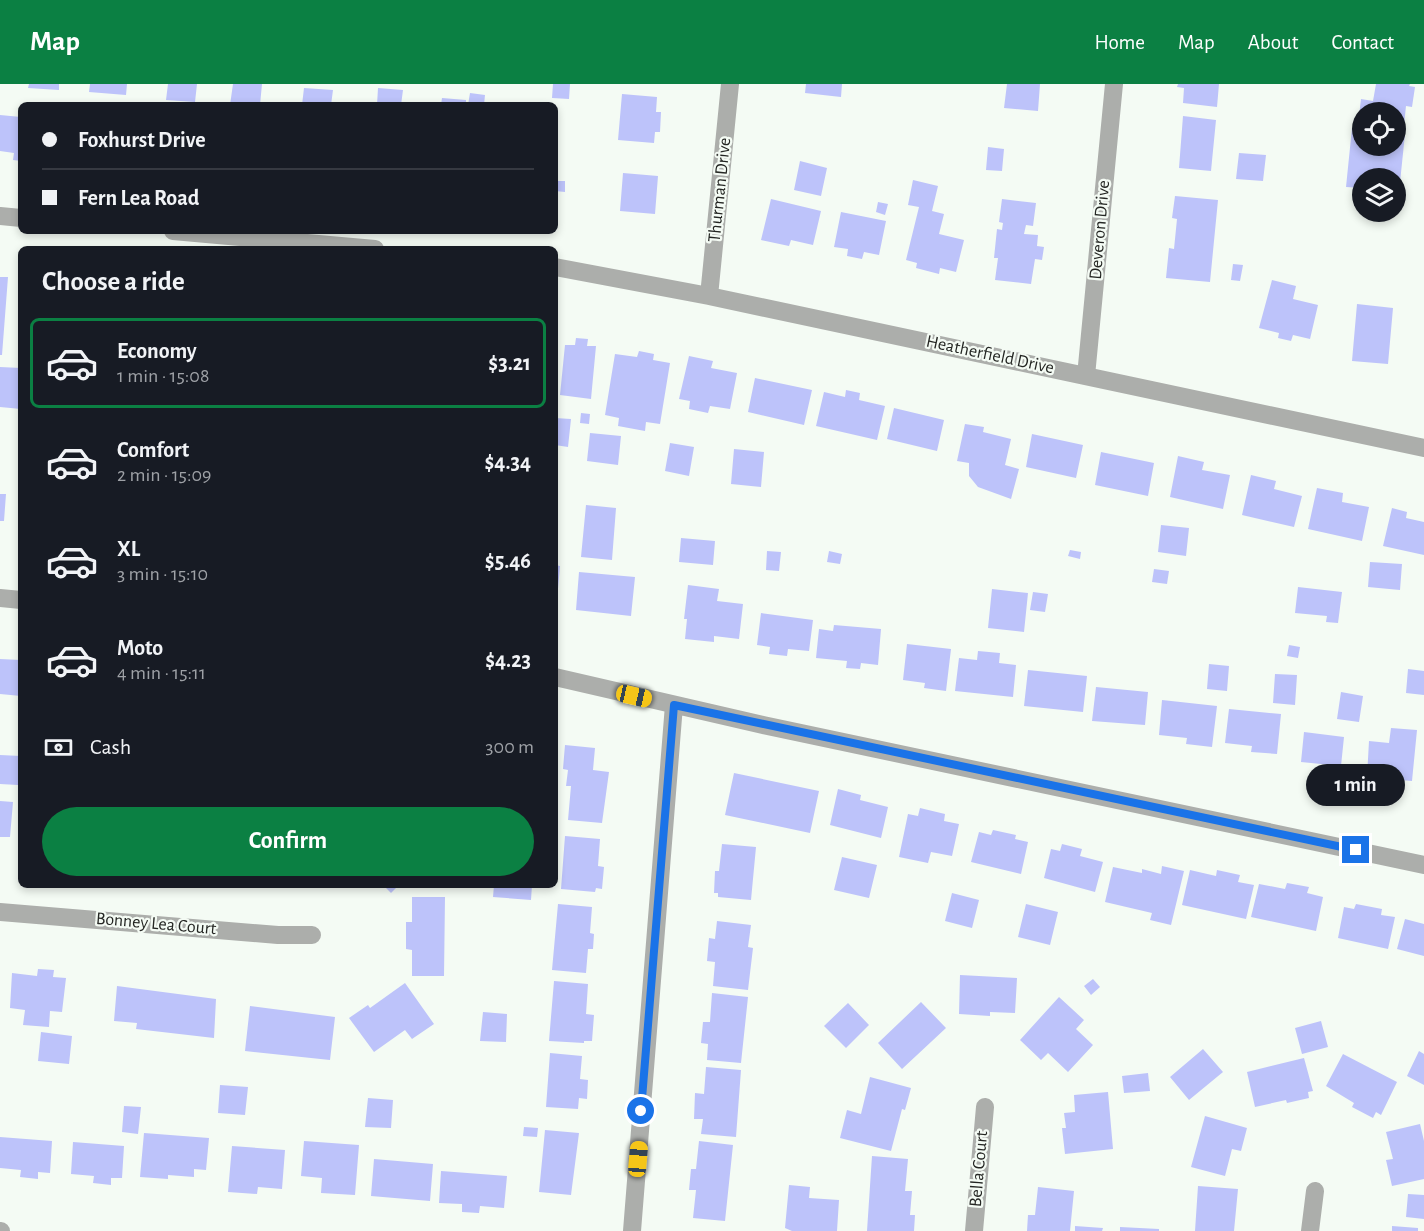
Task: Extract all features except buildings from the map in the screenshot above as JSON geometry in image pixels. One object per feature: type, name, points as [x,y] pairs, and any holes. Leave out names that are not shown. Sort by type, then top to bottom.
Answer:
[{"type":"street","name":"Thurman Drive","points":[[709,296],[730,84]]},
{"type":"street","name":"Deveron Drive","points":[[1086,376],[1114,84]]},
{"type":"street","points":[[0,216],[18,218]]},
{"type":"street","points":[[206,234],[341,246]]},
{"type":"street","name":"Heatherfield Drive","points":[[558,268],[709,296],[1424,448]]},
{"type":"street","points":[[0,598],[18,600]]},
{"type":"street","points":[[558,678],[674,705],[1424,865]]},
{"type":"street","points":[[632,1231],[674,705]]},
{"type":"street","name":"Bonney Lea Court","points":[[0,912],[278,936],[312,935]]},
{"type":"street","name":"Bella Court","points":[[974,1231],[985,1107]]},
{"type":"street","points":[[1310,1231],[1315,1191]]},
{"type":"route","points":[[641,1111],[674,705],[1356,850]]}]
